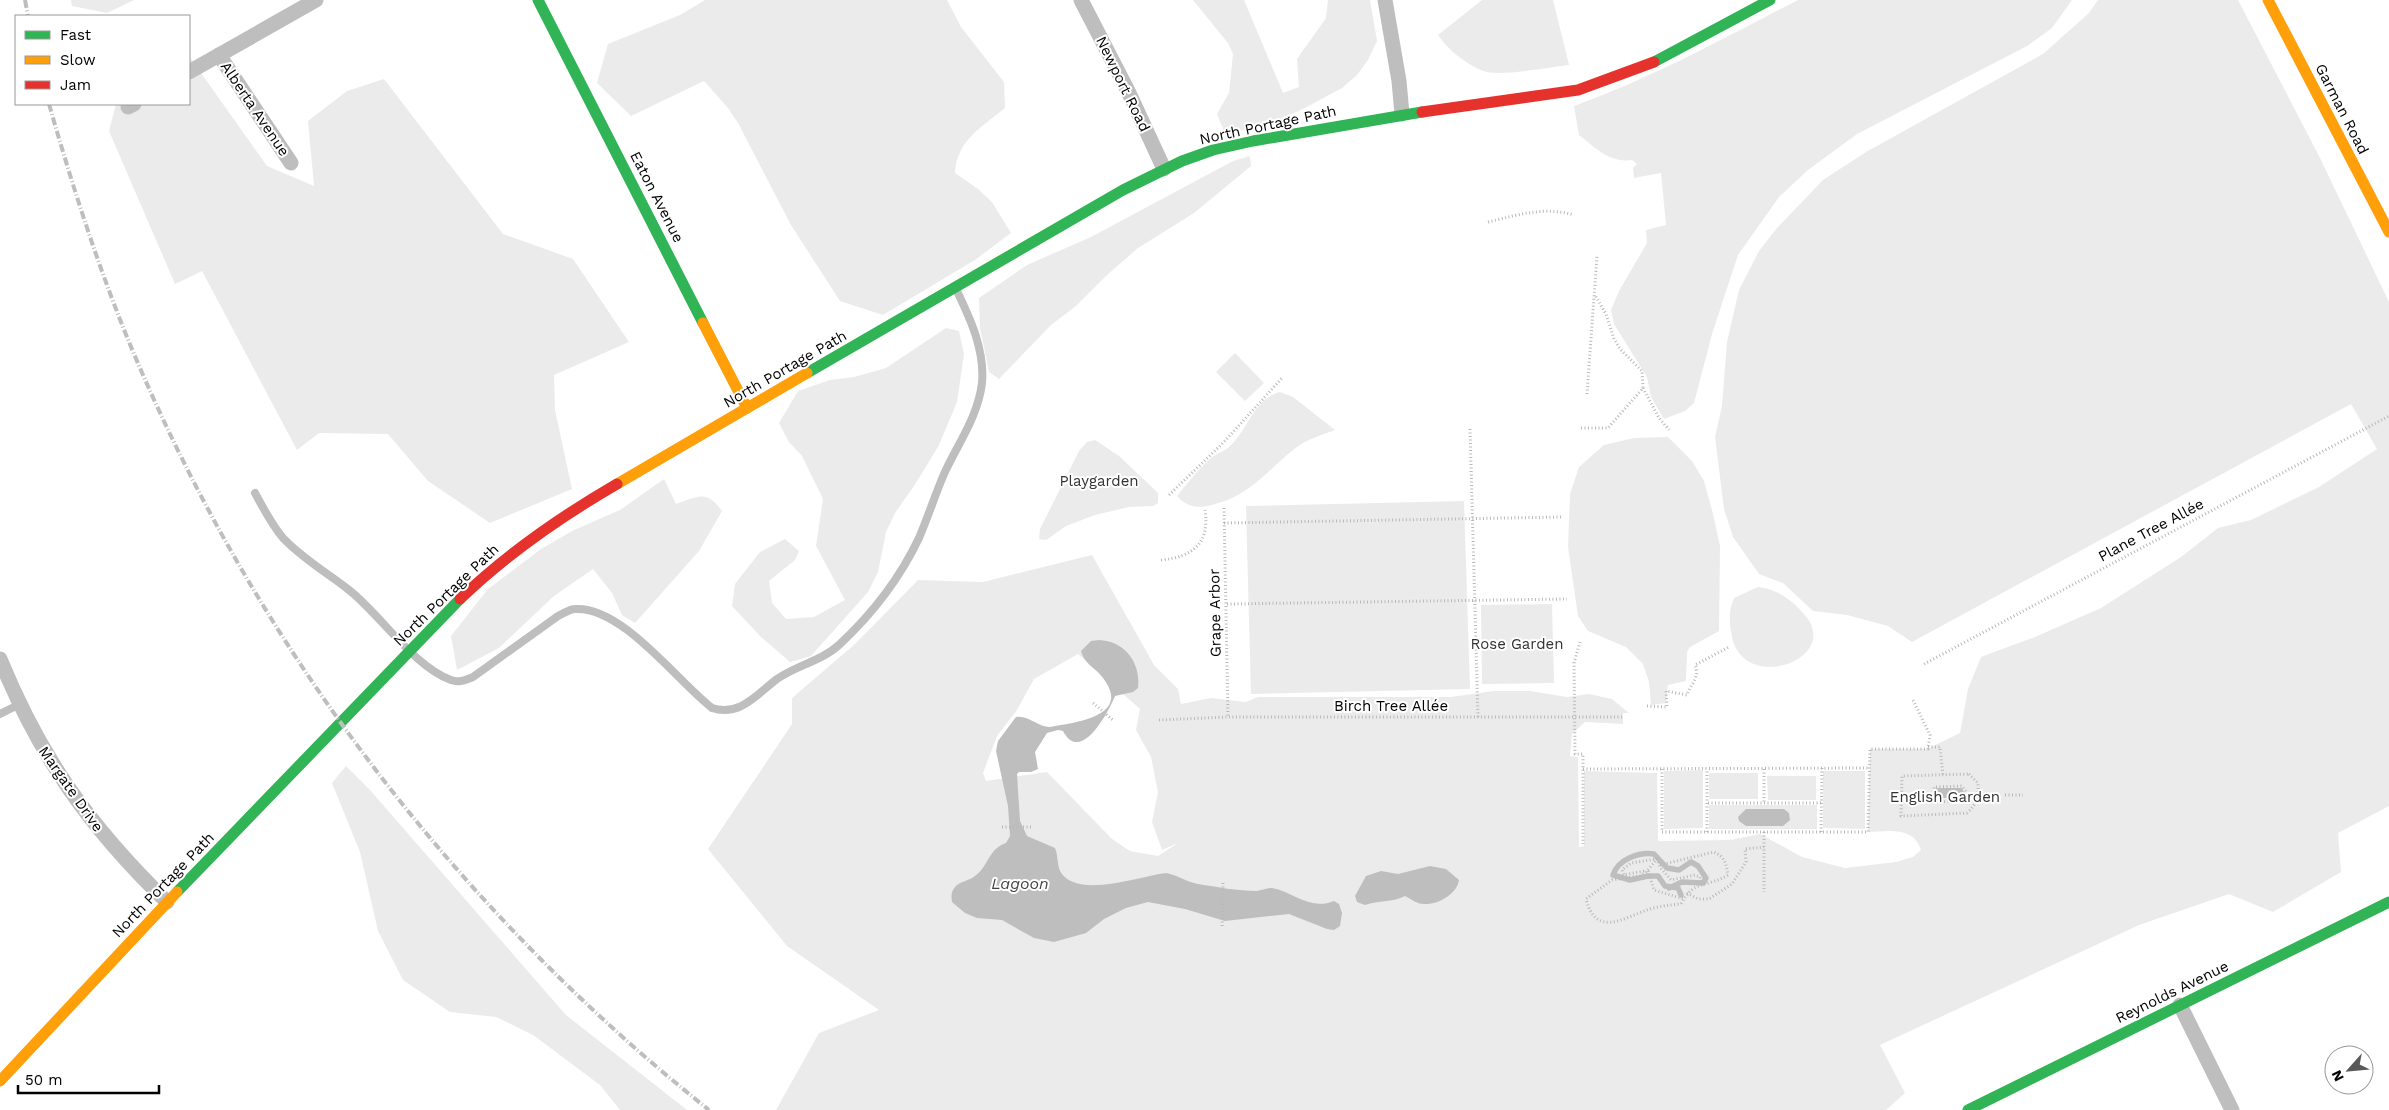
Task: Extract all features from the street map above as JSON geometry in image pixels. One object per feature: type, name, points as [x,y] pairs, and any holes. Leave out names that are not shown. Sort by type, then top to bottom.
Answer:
[{"type":"main road","name":"Eaton Avenue","points":[[538,0],[747,408]]},
{"type":"main road","name":"North Portage Path","points":[[0,1081],[166,902],[409,650],[489,571],[531,537],[624,479],[1123,190],[1164,169],[1213,150],[1245,143],[1402,114],[1524,100],[1578,90],[1655,62],[1770,0]]},
{"type":"main road","name":"Garman Road","points":[[2268,0],[2389,232]]},
{"type":"main road","name":"Reynolds Avenue","points":[[1968,1110],[2389,902]]},
{"type":"street","points":[[190,71],[316,0]]},
{"type":"street","name":"Newport Road","points":[[1081,0],[1128,91],[1164,169]]},
{"type":"street","points":[[1385,0],[1400,81],[1402,114]]},
{"type":"street","name":"Alberta Avenue","points":[[219,55],[291,163]]},
{"type":"street","name":"Margate Drive","points":[[0,659],[18,705],[45,754],[68,789],[131,867],[166,902]]},
{"type":"street","points":[[2180,1005],[2232,1110]]},
{"type":"lane","points":[[254,493],[282,536],[298,553],[349,590],[409,650],[431,668],[450,680],[459,682],[473,677],[558,616],[573,609],[584,609],[598,613],[624,627],[658,656],[701,700],[712,708],[722,711],[743,706],[777,679],[821,658],[838,646],[888,591],[919,538],[944,473],[967,429],[982,385],[982,365],[970,319],[956,287]]},
{"type":"lane","points":[[0,714],[18,705]]},
{"type":"path","points":[[1488,222],[1546,210],[1574,215]]},
{"type":"path","points":[[1587,394],[1597,256]]},
{"type":"path","points":[[1594,295],[1606,314],[1614,339],[1620,349],[1642,371],[1642,388],[1659,418],[1669,430]]},
{"type":"path","points":[[1169,495],[1224,442],[1282,378]]},
{"type":"path","points":[[1581,428],[1608,428],[1642,388]]},
{"type":"path","name":"Plane Tree Allée","points":[[1924,664],[2389,416]]},
{"type":"path","points":[[1470,430],[1478,718]]},
{"type":"path","name":"Grape Arbor","points":[[1224,508],[1228,718]]},
{"type":"path","points":[[1161,560],[1186,554],[1199,545],[1205,533],[1205,510]]},
{"type":"path","points":[[1224,523],[1563,517]]},
{"type":"path","points":[[1227,604],[1567,599]]},
{"type":"path","points":[[1580,642],[1574,663],[1575,754],[1583,754],[1583,844]]},
{"type":"path","points":[[1647,706],[1667,707],[1666,691],[1687,695],[1696,678],[1695,665],[1729,647]]},
{"type":"path","points":[[1912,698],[1930,735],[1928,747]]},
{"type":"path","points":[[1093,703],[1114,721]]},
{"type":"path","name":"Birch Tree Allée","points":[[1159,720],[1228,718],[1623,717]]},
{"type":"path","points":[[1662,769],[1662,832],[1868,832],[1870,750],[1940,747],[1943,775]]},
{"type":"path","points":[[1764,768],[1764,803]]},
{"type":"path","points":[[1821,832],[1822,768]]},
{"type":"path","points":[[1583,769],[1869,768]]},
{"type":"path","points":[[1707,832],[1708,769]]},
{"type":"path","points":[[1969,774],[1978,782],[1979,793],[1973,808],[1967,813],[1901,816],[1902,776],[1943,775],[1969,774]]},
{"type":"path","points":[[1968,794],[1962,786],[1934,787],[1934,802],[1962,801],[1968,794],[1979,793]]},
{"type":"path","points":[[2005,795],[2023,795]]},
{"type":"path","points":[[1708,803],[1821,803]]},
{"type":"path","points":[[1002,827],[1031,827]]},
{"type":"path","points":[[1764,832],[1764,892]]},
{"type":"path","points":[[1687,893],[1698,899],[1709,899],[1732,884],[1736,879],[1746,862],[1745,849],[1764,847]]},
{"type":"path","points":[[1657,859],[1648,871],[1640,876],[1626,880],[1612,880],[1586,899],[1594,917],[1611,923],[1661,906],[1681,904],[1687,893],[1696,887],[1720,880],[1728,875],[1726,862],[1721,855],[1714,852],[1662,864]]},
{"type":"path","points":[[1648,871],[1624,875],[1622,870],[1631,863],[1639,863],[1649,858],[1657,859],[1671,880],[1695,875],[1700,877],[1700,880]]},
{"type":"path","points":[[1648,871],[1654,890],[1684,899]]},
{"type":"path","points":[[1222,926],[1223,881]]},
{"type":"green space","points":[[71,0],[134,0],[107,13],[72,6]]},
{"type":"green space","points":[[705,0],[947,0],[961,27],[1004,82],[1005,108],[965,143],[960,152],[955,173],[978,189],[992,202],[1011,233],[975,260],[883,315],[840,301],[791,225],[738,123],[728,108],[704,81],[631,116],[597,83],[608,44],[680,15]]},
{"type":"green space","points":[[1193,0],[1244,0],[1283,93],[1299,87],[1297,59],[1326,18],[1328,0],[1370,0],[1377,41],[1368,60],[1357,75],[1342,88],[1299,111],[1249,130],[1224,131],[1217,114],[1229,93],[1233,54],[1228,43]]},
{"type":"green space","points":[[1482,0],[1553,0],[1569,65],[1491,73],[1470,65],[1447,46],[1438,35]]},
{"type":"green space","points":[[1798,0],[2072,0],[2052,28],[2027,46],[1857,134],[1808,170],[1779,197],[1738,255],[1712,334],[1694,403],[1685,411],[1664,419],[1651,397],[1647,377],[1614,324],[1611,310],[1619,291],[1647,243],[1646,230],[1666,225],[1661,173],[1634,178],[1633,168],[1637,164],[1632,160],[1616,159],[1603,154],[1579,135],[1574,106],[1660,70]]},
{"type":"green space","name":"English Garden","points":[[2098,0],[2238,0],[2320,158],[2389,302],[2389,806],[2338,833],[2341,872],[2273,912],[2229,894],[2139,925],[1880,1045],[1905,1093],[1886,1110],[776,1110],[819,1033],[879,1010],[787,946],[708,849],[792,724],[792,698],[855,644],[918,580],[983,582],[1092,555],[1154,665],[1178,689],[1181,704],[1211,698],[1246,702],[1258,697],[1451,697],[1494,691],[1530,691],[1567,697],[1589,694],[1612,699],[1629,713],[1623,713],[1623,724],[1585,722],[1572,734],[1570,756],[1578,757],[1579,847],[1584,846],[1584,771],[1657,773],[1658,841],[1730,840],[1760,834],[1802,857],[1845,868],[1896,862],[1913,857],[1921,850],[1918,842],[1906,833],[1892,831],[1868,832],[1870,749],[1927,749],[1960,733],[1968,689],[1981,657],[2035,637],[2101,608],[2181,557],[2218,528],[2251,520],[2319,487],[2377,449],[2351,404],[1912,642],[1888,626],[1847,615],[1813,611],[1783,583],[1759,574],[1733,537],[1724,509],[1715,437],[1722,406],[1727,342],[1739,290],[1759,251],[1777,228],[1823,180],[1866,152],[2043,54],[2089,13]],"holes":[[[1078,654],[1140,709],[1136,730],[1151,757],[1158,792],[1152,822],[1162,850],[1178,843],[1158,856],[1130,851],[1112,839],[1047,772],[986,781],[983,773],[997,736],[1017,710],[1034,679]]]},
{"type":"green space","points":[[190,57],[267,166],[314,186],[308,121],[347,91],[384,79],[503,234],[573,259],[629,342],[554,375],[555,410],[572,489],[490,523],[428,481],[388,434],[319,433],[297,450],[202,271],[175,284],[109,131],[116,105],[190,105]]},
{"type":"green space","points":[[1250,156],[1251,166],[1194,213],[1138,248],[1076,306],[1051,325],[999,379],[989,372],[980,328],[979,298],[1027,265],[1091,237],[1233,161]]},
{"type":"green space","points":[[946,328],[959,331],[964,354],[957,402],[939,445],[895,513],[886,532],[878,572],[868,592],[811,656],[790,662],[761,637],[732,606],[735,584],[760,552],[785,539],[799,551],[795,560],[769,581],[772,603],[786,619],[814,617],[845,600],[816,546],[823,499],[802,456],[789,442],[779,423],[798,391],[830,380],[854,377],[886,368]]},
{"type":"green space","points":[[1235,353],[1264,383],[1245,401],[1216,372]]},
{"type":"green space","points":[[1280,392],[1293,397],[1335,430],[1298,446],[1248,489],[1227,500],[1199,507],[1181,500],[1177,496],[1197,471],[1211,458],[1227,449],[1264,401]]},
{"type":"green space","points":[[1668,437],[1692,461],[1704,481],[1712,510],[1720,546],[1719,631],[1690,647],[1687,652],[1686,681],[1668,685],[1666,703],[1651,705],[1649,682],[1643,664],[1626,647],[1588,631],[1578,616],[1568,547],[1570,494],[1579,467],[1604,445],[1634,438]]},
{"type":"green space","name":"Playgarden","points":[[1095,440],[1119,456],[1158,493],[1158,503],[1153,506],[1129,507],[1095,515],[1066,526],[1046,540],[1039,539],[1040,529],[1079,451],[1087,442]]},
{"type":"green space","points":[[664,479],[676,504],[696,497],[706,497],[722,511],[699,551],[635,623],[622,615],[612,593],[593,569],[554,596],[499,648],[457,670],[451,636],[488,589],[541,549],[574,530],[620,510]]},
{"type":"green space","points":[[1464,501],[1470,689],[1251,694],[1246,506]]},
{"type":"green space","points":[[1758,587],[1777,592],[1803,613],[1813,630],[1811,645],[1801,657],[1786,664],[1768,667],[1751,663],[1738,651],[1730,627],[1732,602],[1734,598]]},
{"type":"green space","name":"Rose Garden","points":[[1552,604],[1554,683],[1482,684],[1481,605]]},
{"type":"green space","points":[[346,766],[370,790],[566,1015],[687,1110],[620,1110],[600,1085],[533,1035],[496,1017],[450,1012],[403,980],[378,931],[360,852],[332,783]]},
{"type":"green space","points":[[1703,770],[1703,828],[1664,829],[1664,771]]},
{"type":"green space","points":[[1823,771],[1865,771],[1865,829],[1823,828]]},
{"type":"green space","points":[[1709,773],[1758,773],[1758,799],[1709,799]]},
{"type":"green space","points":[[1767,776],[1816,776],[1816,800],[1768,800]]},
{"type":"green space","points":[[1709,805],[1817,805],[1817,829],[1709,829]]},
{"type":"water","name":"Lagoon","points":[[1099,640],[1116,644],[1129,655],[1137,670],[1138,688],[1133,692],[1115,696],[1101,723],[1086,739],[1078,742],[1070,740],[1063,731],[1058,730],[1047,733],[1035,752],[1038,769],[1017,774],[1020,821],[1027,836],[1055,848],[1060,871],[1068,880],[1080,884],[1109,884],[1166,873],[1194,883],[1228,889],[1257,891],[1272,888],[1317,904],[1334,901],[1339,904],[1342,913],[1340,926],[1334,930],[1327,929],[1289,914],[1225,921],[1185,909],[1148,902],[1126,908],[1104,919],[1086,933],[1054,942],[1034,938],[1002,920],[977,918],[965,913],[952,902],[952,894],[955,887],[959,883],[973,878],[980,872],[992,853],[1006,843],[1010,836],[1008,806],[996,751],[998,741],[1016,717],[1025,718],[1050,727],[1096,716],[1105,710],[1111,702],[1110,691],[1103,678],[1088,663],[1081,651],[1091,641]]},
{"type":"water","points":[[1936,788],[1962,788],[1965,795],[1962,798],[1937,798]]},
{"type":"water","points":[[1746,809],[1784,809],[1789,813],[1790,820],[1783,826],[1746,826],[1739,821],[1738,817]]},
{"type":"water","points":[[1430,866],[1446,869],[1459,880],[1455,890],[1441,901],[1421,904],[1405,896],[1395,900],[1365,905],[1357,902],[1355,896],[1366,876],[1381,871],[1398,874]]},
{"type":"waterway","points":[[1669,888],[1682,882],[1703,883],[1706,878],[1698,866],[1691,862],[1679,870],[1667,868],[1654,854],[1642,854],[1624,861],[1613,875],[1630,880],[1658,876],[1665,886],[1678,888],[1681,895]]},
{"type":"railway","points":[[25,0],[28,15]]},
{"type":"railway","points":[[49,105],[88,230],[134,354],[184,463],[241,569],[305,671],[374,768],[450,861],[531,949],[617,1032],[709,1110]]},
{"type":"traffic: fast","points":[[538,0],[703,323]]},
{"type":"traffic: fast","points":[[1654,62],[1770,0]]},
{"type":"traffic: fast","points":[[807,373],[1123,190],[1182,161],[1213,150],[1253,141],[1422,112]]},
{"type":"traffic: fast","points":[[177,892],[460,599]]},
{"type":"traffic: fast","points":[[1968,1110],[2389,902]]},
{"type":"traffic: slow","points":[[2268,0],[2389,232]]},
{"type":"traffic: slow","points":[[703,323],[747,408]]},
{"type":"traffic: slow","points":[[617,484],[807,373]]},
{"type":"traffic: slow","points":[[0,1081],[177,892]]},
{"type":"traffic: jam","points":[[1422,112],[1578,90],[1654,62]]},
{"type":"traffic: jam","points":[[460,599],[497,566],[535,537],[575,509],[617,484]]}]
